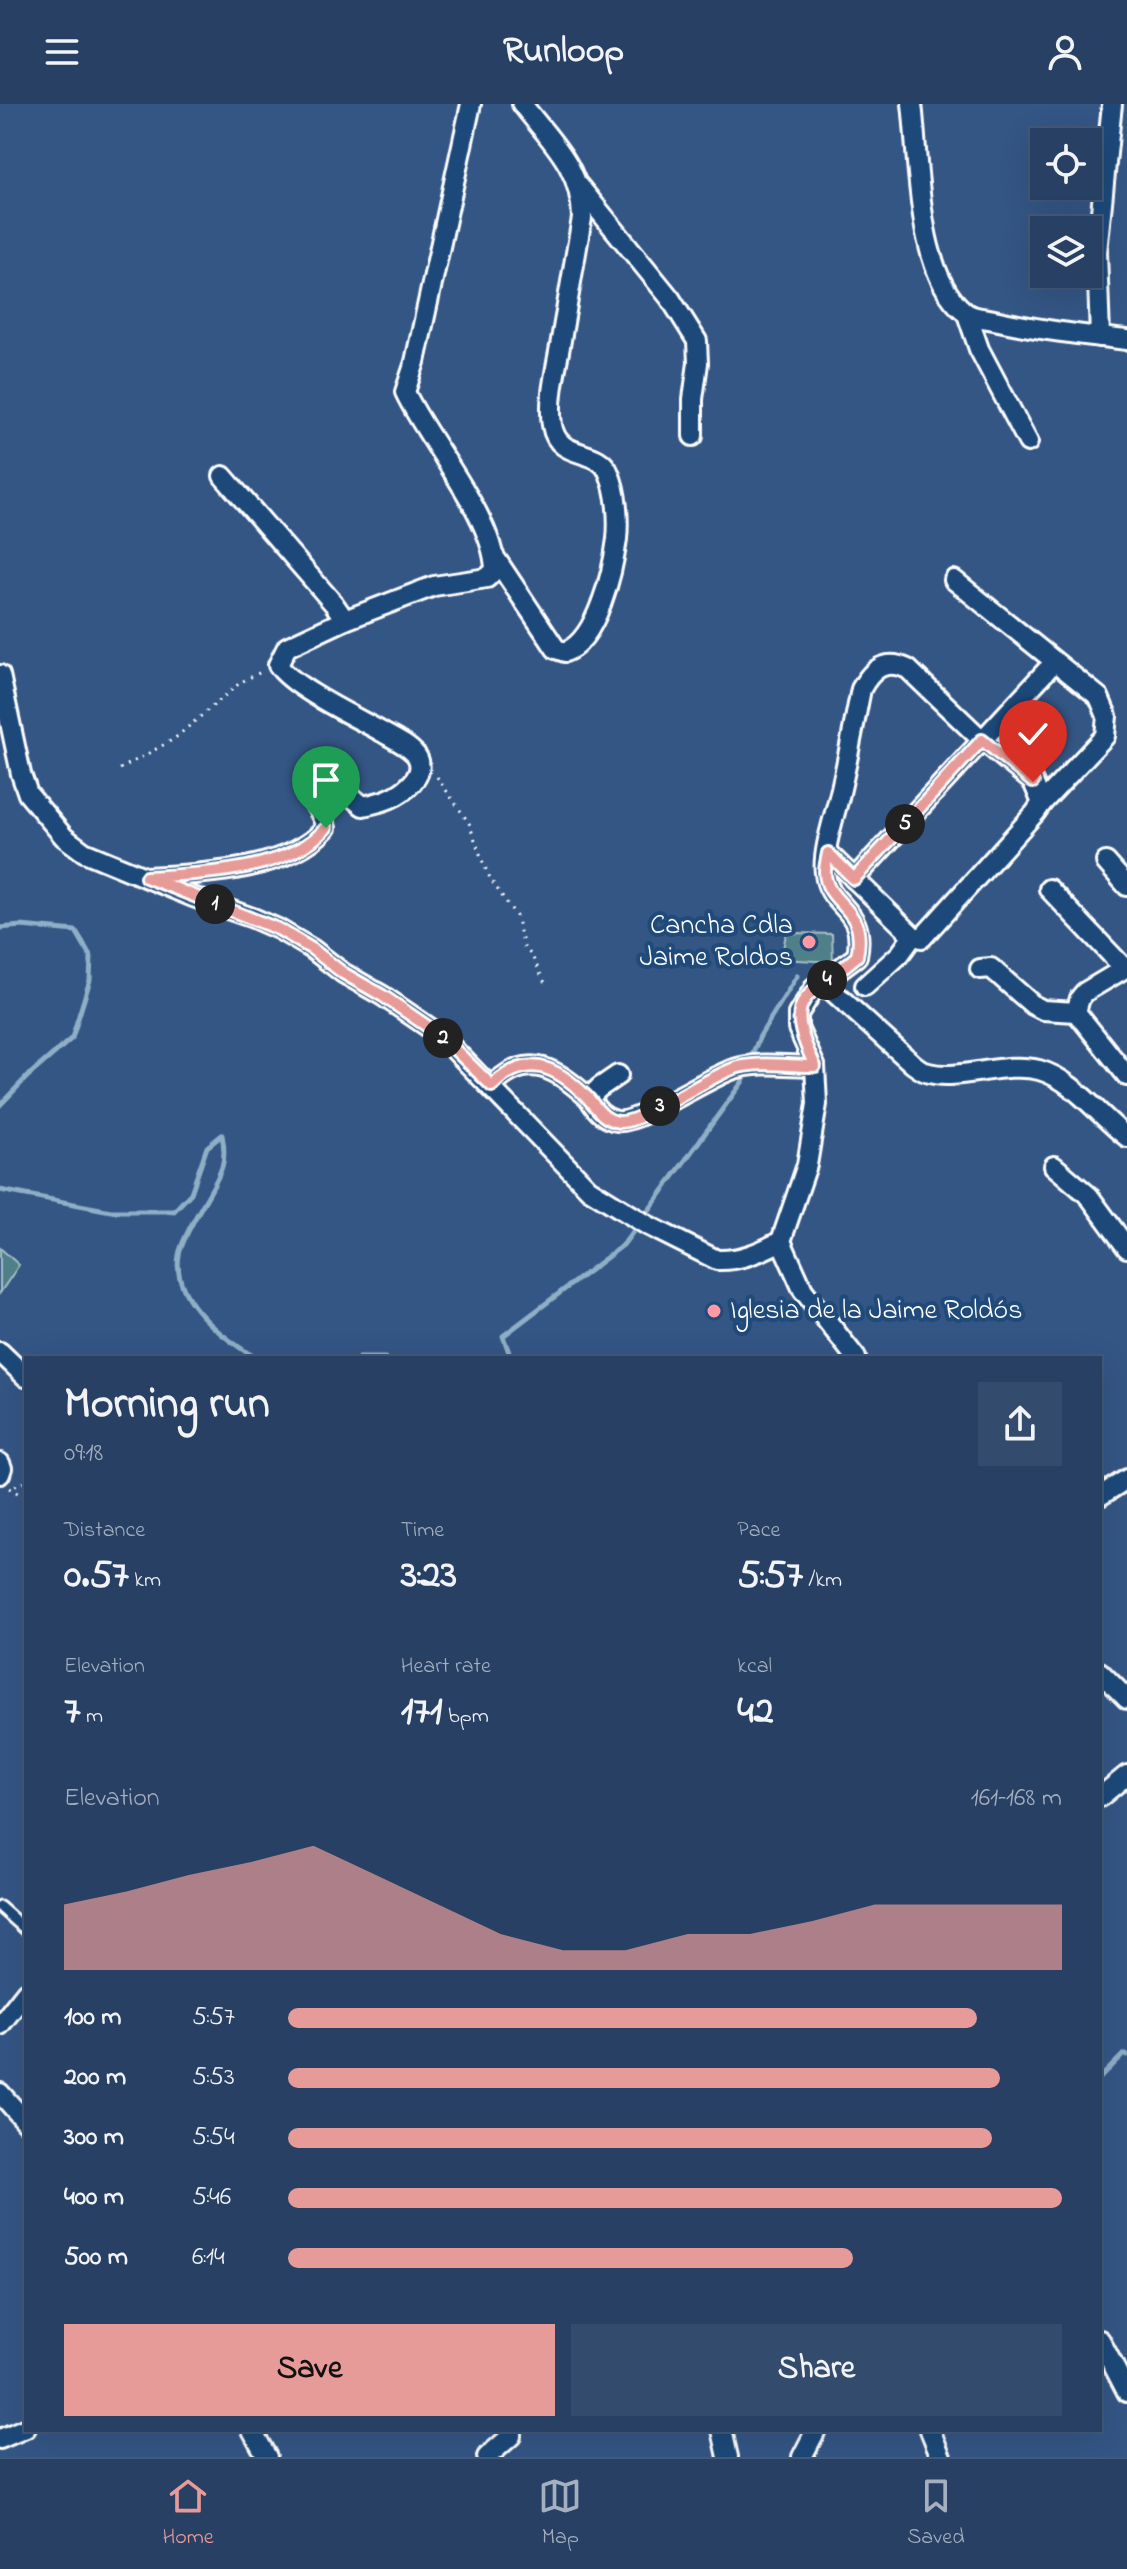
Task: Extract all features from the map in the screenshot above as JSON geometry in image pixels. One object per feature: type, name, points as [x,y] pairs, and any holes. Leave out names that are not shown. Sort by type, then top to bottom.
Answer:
[{"type":"street","points":[[471,104],[415,362],[405,392],[473,507],[494,556],[556,649],[565,652],[576,648],[587,636],[605,591],[617,539],[617,509],[609,471],[602,462],[574,453],[564,446],[557,440],[552,425],[556,368],[582,218],[579,186]]},
{"type":"street","points":[[522,104],[564,157],[579,186],[670,298],[697,341],[693,436]]},
{"type":"street","points":[[912,104],[924,224],[933,261],[949,295],[967,314],[979,349],[1028,442]]},
{"type":"street","points":[[1100,337],[1097,252],[1112,104]]},
{"type":"street","points":[[967,314],[1060,334],[1127,340]]},
{"type":"street","points":[[223,476],[345,620]]},
{"type":"street","points":[[146,877],[207,874],[275,859],[303,846],[326,828],[319,806],[307,791],[306,784],[320,776],[330,779],[363,806],[396,797],[411,784],[420,766],[416,756],[398,741],[283,673],[278,665],[287,647],[345,620],[434,586],[487,578],[495,570],[494,556]]},
{"type":"street","points":[[828,853],[913,936],[922,938],[1105,736],[1107,716],[1099,697],[954,580]]},
{"type":"street","points":[[854,1356],[803,1290],[781,1241],[807,1165],[817,1104],[815,1066],[798,1028],[798,1014],[815,987],[857,956],[859,945],[859,930],[854,918],[832,892],[825,874],[861,689],[870,674],[883,665],[896,663],[908,669],[982,740],[1033,782],[1042,803]]},
{"type":"street","points":[[854,879],[1047,670]]},
{"type":"street","points":[[0,675],[28,794],[64,837],[84,852],[278,929],[383,996],[440,1035],[589,1189],[640,1221],[717,1260],[731,1260],[759,1252],[781,1241]]},
{"type":"street","points":[[1106,862],[1127,886]]},
{"type":"street","points":[[1049,889],[1126,968],[1085,992],[1076,1012]]},
{"type":"street","points":[[865,986],[900,954],[913,936]]},
{"type":"street","points":[[980,969],[991,968],[1043,1010],[1076,1012],[1127,1076]]},
{"type":"street","points":[[815,987],[829,988],[913,1064],[928,1073],[948,1074],[999,1068],[1040,1070],[1072,1088],[1127,1137]]},
{"type":"street","points":[[492,1086],[505,1073],[520,1068],[547,1067],[561,1074],[589,1098],[603,1116],[618,1122],[627,1121],[734,1069],[763,1065],[815,1066]]},
{"type":"street","points":[[589,1098],[618,1075]]},
{"type":"street","points":[[1054,1166],[1089,1196],[1127,1248]]},
{"type":"street","points":[[0,1352],[24,1375]]},
{"type":"street","points":[[0,1463],[4,1481]]},
{"type":"street","points":[[1102,1495],[1127,1479]]},
{"type":"street","points":[[1102,1674],[1127,1699]]},
{"type":"street","points":[[1102,1795],[1127,1775]]},
{"type":"street","points":[[0,2025],[24,1995]]},
{"type":"street","points":[[0,2093],[24,2120]]},
{"type":"street","points":[[1102,2344],[1127,2392]]},
{"type":"street","points":[[0,2439],[24,2429]]},
{"type":"street","points":[[253,2432],[267,2457]]},
{"type":"street","points":[[487,2457],[511,2436],[511,2432]]},
{"type":"street","points":[[722,2432],[728,2457]]},
{"type":"street","points":[[802,2457],[815,2432]]},
{"type":"street","points":[[931,2432],[941,2457]]},
{"type":"lane","points":[[0,1907],[24,1928]]},
{"type":"path","points":[[120,769],[187,729],[241,682],[278,665]]},
{"type":"path","points":[[420,766],[441,779],[469,823],[487,873],[516,916],[524,947],[545,983]]},
{"type":"path","points":[[4,1481],[24,1496]]},
{"type":"green space","name":"Cancha Cdla Jaime Roldos","points":[[786,934],[832,934],[833,962],[781,959]]},
{"type":"green space","points":[[0,1248],[19,1265],[0,1293]]},
{"type":"waterway","points":[[0,928],[21,926],[76,931],[91,957],[90,980],[72,1038],[0,1105]]},
{"type":"waterway","points":[[749,1062],[760,1036],[797,976]]},
{"type":"waterway","points":[[644,1217],[743,1081],[746,1071]]},
{"type":"waterway","points":[[0,1190],[111,1211],[174,1211],[191,1193],[207,1147],[222,1135],[222,1168],[183,1241],[179,1271],[183,1287],[202,1316],[253,1356]]},
{"type":"waterway","points":[[510,1356],[503,1336],[623,1245],[638,1225]]},
{"type":"waterway","points":[[1102,2076],[1123,2055],[1127,2055]]},
{"type":"place","name":"Cancha Cdla Jaime Roldos","points":[[809,942]]},
{"type":"place","name":"Iglesia de la Jaime Roldós","points":[[714,1311]]},
{"type":"route","points":[[326,828],[303,846],[275,859],[207,874],[146,877],[253,918],[312,949],[343,973],[440,1035],[492,1086],[505,1073],[520,1068],[547,1067],[561,1074],[589,1098],[603,1116],[618,1122],[639,1116],[688,1089],[734,1069],[763,1065],[815,1066],[798,1028],[798,1014],[815,987],[857,956],[859,945],[859,930],[854,918],[832,892],[825,874],[828,853],[854,879],[982,740],[1033,782]]}]
